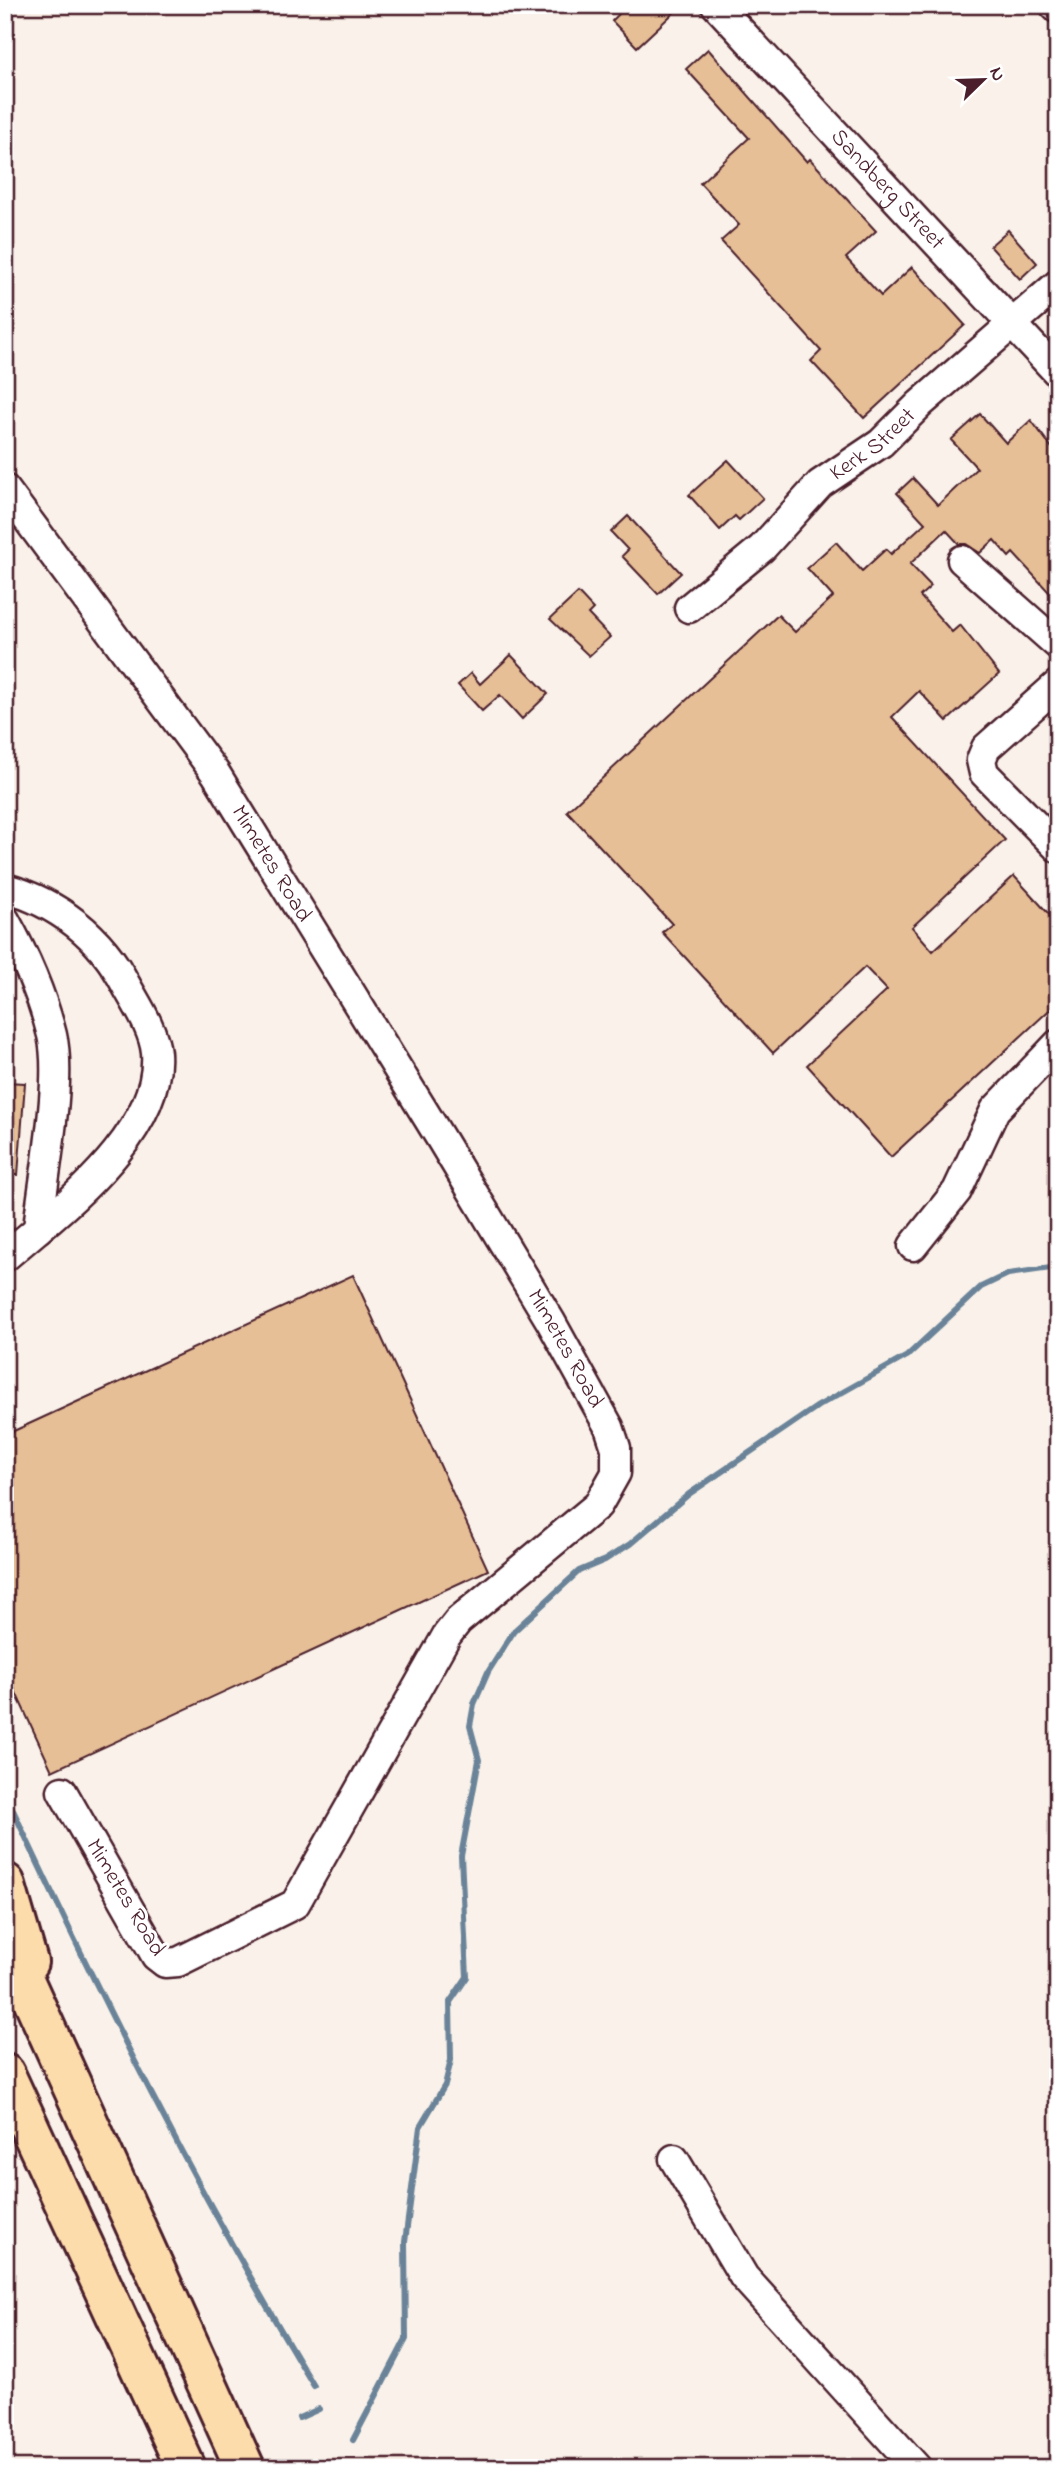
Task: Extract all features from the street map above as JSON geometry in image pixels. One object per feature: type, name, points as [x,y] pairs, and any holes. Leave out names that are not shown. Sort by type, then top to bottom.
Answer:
[{"type":"highway","points":[[5,1883],[51,2037]]},
{"type":"highway","points":[[5,1938],[245,2468]]},
{"type":"highway","points":[[5,2074],[186,2468]]},
{"type":"street","name":"Sandberg Street","points":[[716,5],[1058,373]]},
{"type":"street","name":"Kerk Street","points":[[689,608],[762,548],[820,484],[881,443],[920,404],[1058,284]]},
{"type":"street","name":"Mimetes Road","points":[[5,489],[216,774],[551,1322],[609,1427],[616,1448],[616,1473],[598,1505],[458,1621],[447,1635],[295,1904],[178,1962],[165,1963],[156,1956],[62,1791]]},
{"type":"street","points":[[962,560],[1058,645]]},
{"type":"street","points":[[1058,684],[986,748],[981,760],[984,773],[1058,848]]},
{"type":"street","points":[[5,888],[32,896],[87,929],[118,969],[143,1017],[156,1052],[143,1110],[106,1167],[79,1195],[5,1257]]},
{"type":"street","points":[[5,920],[24,956],[52,1036],[55,1069],[38,1229]]},
{"type":"street","points":[[913,1246],[957,1191],[995,1110],[1058,1044]]},
{"type":"street","points":[[674,2159],[744,2277],[917,2468]]},
{"type":"building","points":[[611,5],[682,5],[637,47],[612,21],[619,14]]},
{"type":"building","points":[[708,49],[807,162],[810,159],[876,231],[846,258],[881,296],[912,267],[965,325],[864,418],[811,361],[821,351],[721,241],[739,225],[700,183],[749,138],[686,69]]},
{"type":"building","points":[[1008,230],[1037,263],[1020,279],[990,246]]},
{"type":"building","points":[[980,414],[1006,443],[1031,420],[1058,456],[1058,602],[1013,553],[1009,557],[994,540],[980,553],[966,544],[959,544],[946,530],[910,564],[931,586],[920,596],[952,632],[960,625],[999,674],[947,721],[919,691],[892,717],[1005,840],[912,927],[933,951],[1014,876],[1058,924],[1058,1002],[891,1157],[807,1065],[887,990],[865,967],[773,1053],[662,932],[672,924],[567,811],[778,615],[795,632],[833,597],[807,568],[836,542],[862,571],[886,549],[891,554],[925,523],[897,493],[913,478],[938,505],[977,468],[951,440]]},
{"type":"building","points":[[728,460],[763,498],[739,520],[735,516],[720,530],[689,495]]},
{"type":"building","points":[[628,516],[681,573],[658,594],[622,556],[628,550],[611,532]]},
{"type":"building","points":[[578,593],[593,609],[588,614],[610,637],[589,656],[550,619]]},
{"type":"building","points":[[511,655],[548,694],[522,719],[500,695],[482,711],[458,685],[471,673],[480,684]]},
{"type":"building","points":[[5,1082],[25,1083],[18,1175],[5,1175]]},
{"type":"building","points":[[353,1275],[488,1570],[52,1771],[5,1669],[5,1435]]},
{"type":"waterway","points":[[353,2440],[406,2339],[405,2242],[420,2127],[445,2085],[451,2060],[450,2002],[467,1977],[461,1856],[479,1760],[470,1726],[474,1704],[488,1672],[514,1631],[579,1571],[605,1560],[630,1544],[689,1494],[818,1406],[907,1356],[981,1287],[1008,1274],[1058,1267]]},
{"type":"waterway","points":[[5,1793],[77,1944],[190,2168],[314,2386]]},
{"type":"waterway","points":[[299,2418],[319,2409]]}]
